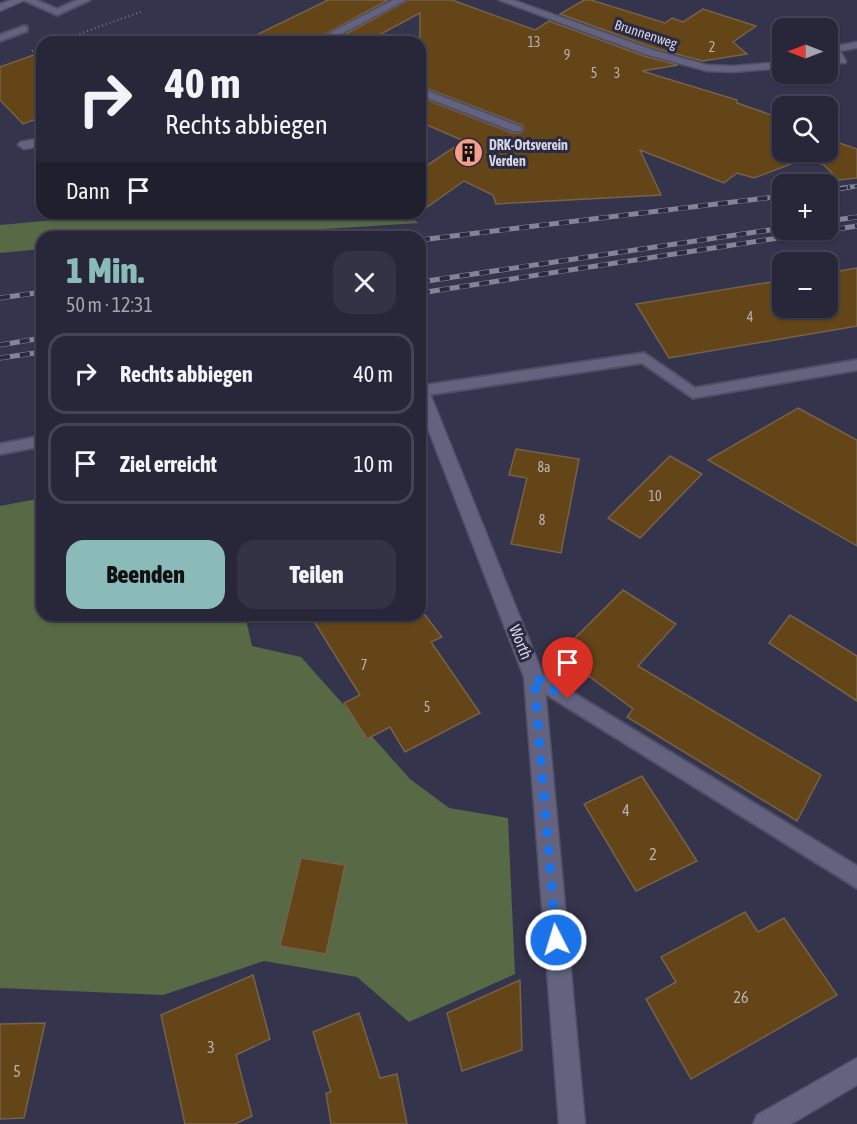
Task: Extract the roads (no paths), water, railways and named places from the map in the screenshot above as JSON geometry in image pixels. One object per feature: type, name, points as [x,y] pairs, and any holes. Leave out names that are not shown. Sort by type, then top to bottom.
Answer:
[{"type":"street","points":[[0,8],[20,0]]},
{"type":"street","points":[[330,36],[401,0]]},
{"type":"street","name":"Brunnenweg","points":[[504,0],[649,52],[707,68],[733,69],[772,66]]},
{"type":"street","points":[[838,48],[857,45]]},
{"type":"street","points":[[838,56],[845,60],[838,61]]},
{"type":"street","points":[[24,145],[36,143]]},
{"type":"street","name":"Worth","points":[[426,404],[534,677],[572,1124]]},
{"type":"street","points":[[766,1124],[857,1071]]},
{"type":"lane","points":[[28,0],[57,12],[85,0]]},
{"type":"lane","points":[[0,38],[24,29]]},
{"type":"lane","points":[[426,93],[517,129]]},
{"type":"lane","points":[[426,390],[644,358],[693,393],[857,365]]},
{"type":"lane","points":[[0,449],[36,442]]},
{"type":"lane","points":[[534,677],[857,878]]},
{"type":"railway","points":[[839,189],[857,186]]},
{"type":"railway","points":[[838,189],[850,187]]},
{"type":"railway","points":[[426,239],[772,197]]},
{"type":"railway","points":[[838,220],[857,217]]},
{"type":"railway","points":[[426,292],[857,226]]},
{"type":"railway","points":[[426,281],[772,230]]},
{"type":"railway","points":[[0,298],[36,293]]},
{"type":"railway","points":[[0,345],[36,339]]},
{"type":"railway","points":[[0,358],[36,353]]},
{"type":"place","name":"DRK-Ortsverein Verden","points":[[468,153]]}]
